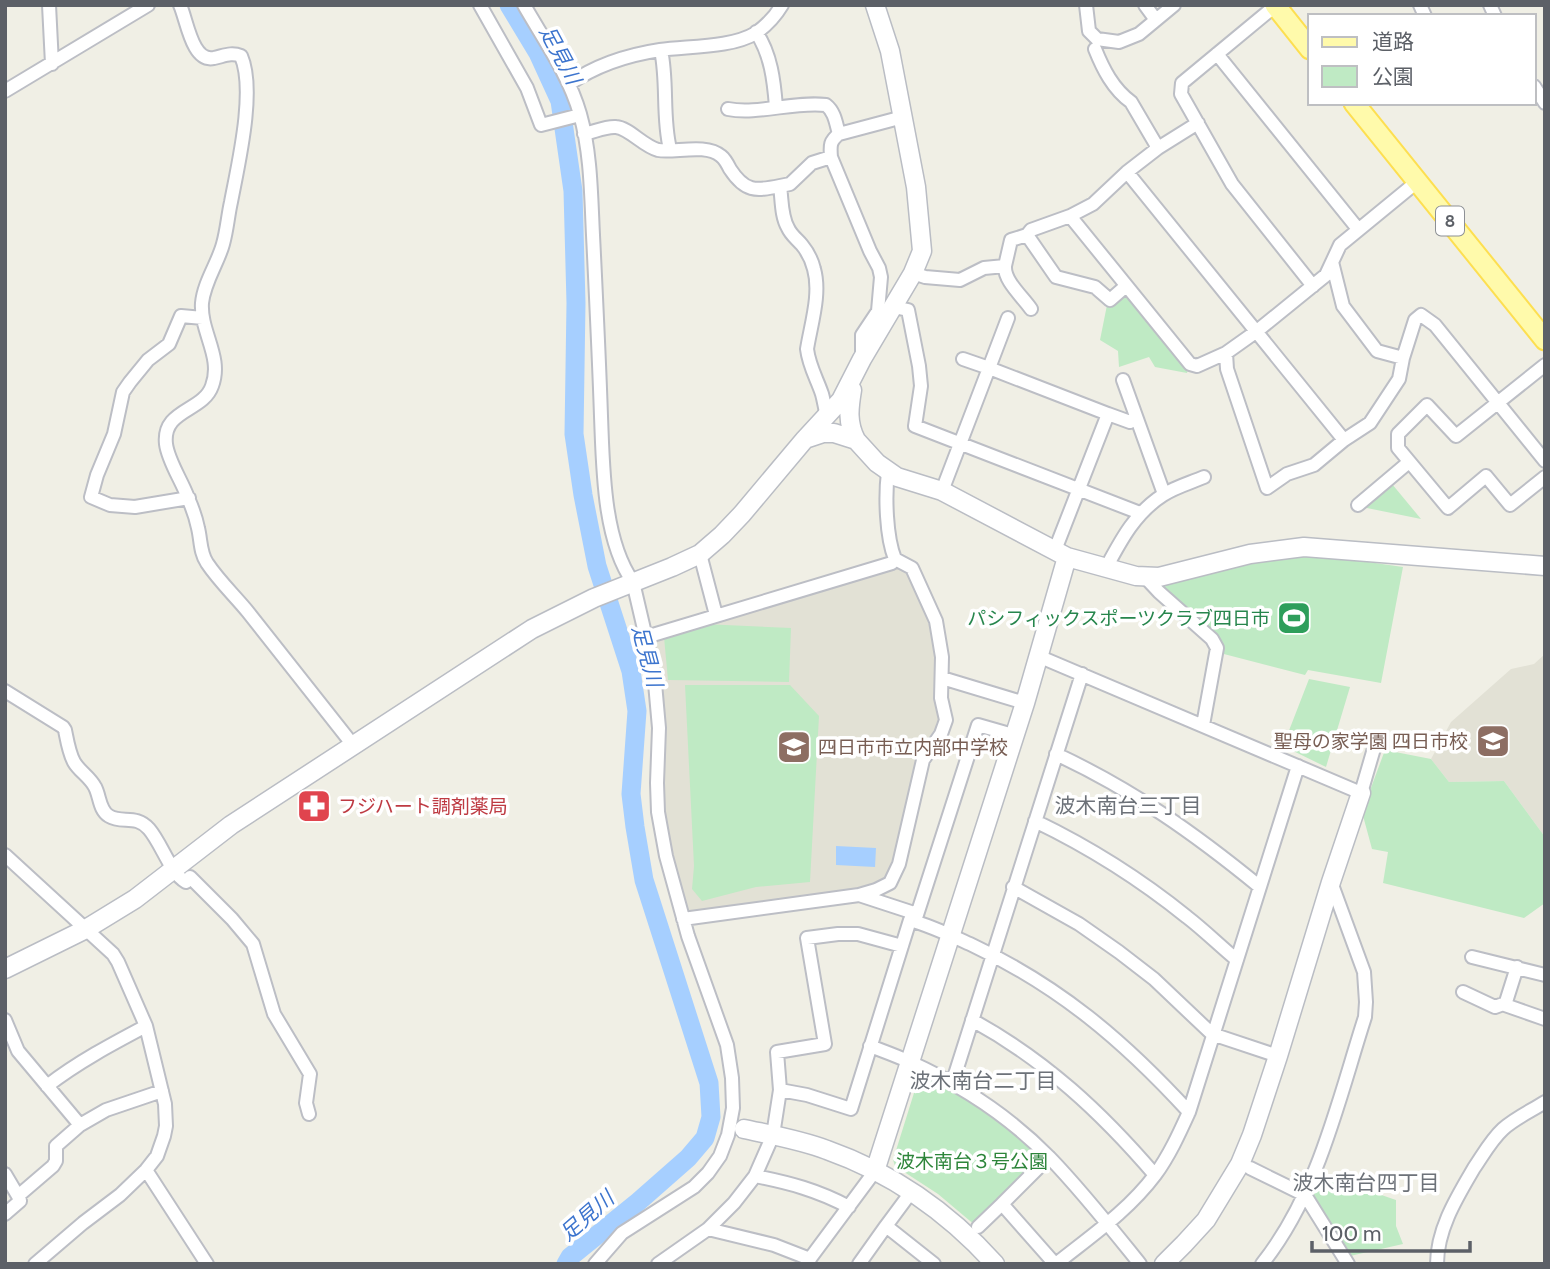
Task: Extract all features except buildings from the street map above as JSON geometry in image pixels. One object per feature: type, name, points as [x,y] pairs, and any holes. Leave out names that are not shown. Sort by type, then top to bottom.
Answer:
[{"type":"main road","points":[[1275,6],[1308,47]]},
{"type":"main road","name":"8","points":[[1356,105],[1545,340]]},
{"type":"street","points":[[49,5],[52,64]]},
{"type":"street","points":[[5,91],[148,5]]},
{"type":"street","points":[[180,5],[194,48],[201,56],[209,60],[233,53],[241,56],[246,66],[247,102],[223,243],[202,302],[203,318],[215,357],[212,388],[202,400],[170,423],[166,433],[166,447],[189,498],[207,563],[353,745]]},
{"type":"street","points":[[480,5],[527,88],[541,125],[579,115]]},
{"type":"street","points":[[524,5],[569,84],[584,134],[591,198],[606,496],[615,544],[631,582],[654,672],[659,728],[658,812],[666,856],[683,919],[727,1045],[732,1078],[733,1108],[729,1135],[720,1156],[708,1173],[694,1187],[622,1233],[595,1264]]},
{"type":"street","points":[[569,84],[611,61],[660,50],[733,41],[757,32],[782,5]]},
{"type":"street","points":[[5,969],[183,876],[231,825],[531,629],[594,598],[700,554],[722,535],[841,400],[887,312],[913,273],[922,251],[916,187],[903,117],[890,51],[875,5]]},
{"type":"street","points":[[1086,5],[1089,31],[1097,39],[1119,42],[1139,34],[1174,5]]},
{"type":"street","points":[[1145,5],[1156,20]]},
{"type":"street","points":[[1275,6],[1182,83],[1181,94],[1232,184],[1313,286]]},
{"type":"street","points":[[757,32],[768,59],[776,107]]},
{"type":"street","points":[[1095,49],[1103,70],[1131,102],[1158,148]]},
{"type":"street","points":[[660,50],[665,69],[670,149]]},
{"type":"street","points":[[1217,54],[1358,229]]},
{"type":"street","points":[[728,109],[742,112],[776,107],[826,105],[831,108],[839,134]]},
{"type":"street","points":[[887,312],[879,268],[831,157],[832,140],[839,134],[903,117]]},
{"type":"street","points":[[1031,309],[1010,283],[1005,272],[1011,240],[1093,204],[1158,148],[1198,123]]},
{"type":"street","points":[[584,134],[613,127],[620,128],[661,150],[705,150],[721,156],[737,179],[750,188],[790,184],[812,163],[831,157]]},
{"type":"street","points":[[1127,172],[1345,440]]},
{"type":"street","points":[[1070,216],[1190,364],[1197,366],[1226,353],[1313,286],[1326,275],[1340,245],[1418,181]]},
{"type":"street","points":[[780,186],[783,214],[788,228],[804,247],[815,274],[817,286],[807,349],[827,416]]},
{"type":"street","points":[[1027,235],[1056,277],[1095,287],[1110,300],[1126,286]]},
{"type":"street","points":[[1332,261],[1343,306],[1377,351],[1403,358]]},
{"type":"street","points":[[913,273],[925,277],[960,280],[984,268],[1006,266]]},
{"type":"street","points":[[887,312],[908,310],[921,386],[915,426],[1140,513]]},
{"type":"street","points":[[1226,353],[1227,369],[1267,488],[1287,474],[1314,465],[1370,423],[1399,379],[1415,320],[1421,315],[1434,325],[1545,461]]},
{"type":"street","points":[[189,498],[135,506],[110,505],[91,497],[114,434],[123,392],[148,360],[169,344],[181,316],[203,318]]},
{"type":"street","points":[[942,492],[1008,318]]},
{"type":"street","points":[[963,359],[1130,422]]},
{"type":"street","points":[[1545,365],[1455,436],[1427,405],[1398,434],[1398,448],[1448,508],[1486,476],[1510,505],[1545,477]]},
{"type":"street","points":[[855,376],[848,413],[852,432],[856,440],[888,472],[942,492],[1061,554],[1106,568],[1145,577],[1158,577],[1250,554],[1304,547],[1545,566]]},
{"type":"street","points":[[1123,380],[1164,494]]},
{"type":"street","points":[[708,1229],[774,1245],[808,1261],[875,1171],[1038,656],[1078,489],[1108,414]]},
{"type":"street","points":[[805,439],[823,433],[834,433],[856,440]]},
{"type":"street","points":[[1358,505],[1409,462]]},
{"type":"street","points":[[683,919],[859,895],[890,883],[900,864],[923,760],[941,734],[946,720],[941,698],[943,657],[936,621],[912,568],[895,559],[890,546],[886,485],[888,472]]},
{"type":"street","points":[[1106,568],[1140,513],[1164,494],[1204,477]]},
{"type":"street","points":[[700,554],[716,615]]},
{"type":"street","points":[[646,637],[892,563],[895,559]]},
{"type":"street","points":[[1145,577],[1212,639],[1217,648],[1203,725]]},
{"type":"street","points":[[1038,656],[1361,793]]},
{"type":"street","points":[[952,1084],[1082,674]]},
{"type":"street","points":[[942,678],[1024,703]]},
{"type":"street","points":[[5,691],[63,727],[72,759],[94,785],[103,812],[111,818],[144,823],[183,876],[232,919],[253,944],[274,1014],[310,1074],[306,1103],[309,1114]]},
{"type":"street","points":[[780,1090],[807,1095],[851,1109],[910,920],[978,725],[1013,735]]},
{"type":"street","points":[[1164,1264],[1206,1220],[1240,1164],[1252,1135],[1375,745]]},
{"type":"street","points":[[1056,754],[1091,770],[1150,804],[1205,842],[1260,887]]},
{"type":"street","points":[[1002,1204],[1056,1264],[1126,1208],[1155,1175],[1189,1112],[1298,766]]},
{"type":"street","points":[[1035,821],[1105,859],[1146,886],[1188,917],[1237,960]]},
{"type":"street","points":[[5,855],[113,954],[118,962],[146,1026],[166,1117],[164,1136],[157,1156],[146,1170],[120,1195],[34,1264]]},
{"type":"street","points":[[1262,1264],[1305,1195],[1321,1156],[1365,1017],[1367,1002],[1364,972],[1331,882]]},
{"type":"street","points":[[1013,887],[1071,919],[1119,952],[1154,979],[1212,1034],[1278,1056]]},
{"type":"street","points":[[859,895],[913,916],[1047,986],[1095,1021],[1140,1061],[1189,1112]]},
{"type":"street","points":[[658,1264],[708,1229],[734,1203],[755,1176],[773,1135],[780,1090],[777,1052],[825,1044],[807,938],[858,934],[902,946]]},
{"type":"street","points":[[1472,957],[1545,975]]},
{"type":"street","points":[[1506,1003],[1517,967]]},
{"type":"street","points":[[1463,992],[1495,1007],[1506,1003]]},
{"type":"street","points":[[1506,1003],[1505,1005],[1545,1019]]},
{"type":"street","points":[[5,1020],[18,1051],[80,1125]]},
{"type":"street","points":[[972,1020],[1003,1037],[1065,1083],[1108,1123],[1155,1175]]},
{"type":"street","points":[[47,1087],[83,1061],[146,1026]]},
{"type":"street","points":[[870,1046],[909,1061],[952,1084],[1004,1118],[1049,1157],[1108,1223],[1140,1264]]},
{"type":"street","points":[[19,1195],[53,1166],[56,1161],[56,1146],[80,1125],[106,1110],[162,1091]]},
{"type":"street","points":[[1437,1264],[1437,1252],[1446,1220],[1491,1143],[1504,1128],[1545,1102]]},
{"type":"street","points":[[744,1129],[827,1150],[875,1171],[919,1197],[951,1221],[995,1264]]},
{"type":"street","points":[[978,1227],[1049,1157]]},
{"type":"street","points":[[1250,1168],[1305,1195],[1345,1263]]},
{"type":"street","points":[[146,1170],[207,1264]]},
{"type":"street","points":[[5,1174],[20,1201],[5,1214]]},
{"type":"street","points":[[755,1176],[824,1194],[849,1207]]},
{"type":"street","points":[[859,1264],[906,1199]]},
{"type":"street","points":[[886,1226],[934,1264]]},
{"type":"shaded area","name":"四日市市立内部中学校","points":[[894,567],[908,572],[931,622],[938,657],[941,715],[911,796],[888,876],[880,884],[864,889],[688,916],[665,839],[654,641]]},
{"type":"shaded area","name":"聖母の家学園 四日市校","points":[[1545,654],[1545,837],[1504,781],[1449,782],[1431,759],[1451,722],[1511,669],[1534,664]]},
{"type":"green space","points":[[1123,294],[1188,369],[1187,373],[1155,367],[1149,357],[1119,367],[1118,351],[1100,340],[1107,305]]},
{"type":"green space","points":[[1392,484],[1421,519],[1362,507]]},
{"type":"green space","name":"パシフィックスポーツクラブ四日市","points":[[1312,554],[1403,567],[1381,683],[1308,670],[1305,675],[1220,653],[1158,584],[1250,562]]},
{"type":"green space","points":[[703,624],[791,628],[789,682],[668,680],[664,637]]},
{"type":"green space","points":[[1309,679],[1350,687],[1326,767],[1283,746]]},
{"type":"green space","points":[[685,685],[790,685],[819,716],[810,882],[756,887],[702,901],[692,889],[694,866]]},
{"type":"green space","points":[[1385,750],[1431,759],[1449,782],[1504,781],[1545,837],[1545,903],[1524,918],[1383,883],[1388,852],[1372,849],[1362,812]]},
{"type":"green space","name":"波木南台３号公園","points":[[924,1074],[998,1122],[1040,1154],[1040,1160],[976,1226],[938,1194],[895,1166],[893,1160],[919,1077]]},
{"type":"green space","points":[[1320,1174],[1396,1200],[1396,1226],[1403,1244],[1350,1256],[1312,1198],[1311,1193]]},
{"type":"water","points":[[836,846],[876,848],[875,867],[836,865]]},
{"type":"waterway","name":"足見川","points":[[509,5],[538,53],[560,101],[573,191],[576,303],[574,434],[583,495],[597,566],[631,671],[637,711],[631,794],[644,880],[709,1083],[711,1117],[705,1138],[688,1158],[570,1257],[566,1264]]},
{"type":"place","name":"パシフィックスポーツクラブ四日市","points":[[1294,618]]},
{"type":"place","name":"聖母の家学園 四日市校","points":[[1493,741]]},
{"type":"place","name":"四日市市立内部中学校","points":[[794,747]]},
{"type":"place","name":"フジハート調剤薬局","points":[[314,806]]},
{"type":"district","name":"波木南台三丁目","points":[[1128,806]]},
{"type":"district","name":"波木南台二丁目","points":[[983,1081]]},
{"type":"district","name":"波木南台四丁目","points":[[1366,1183]]}]
